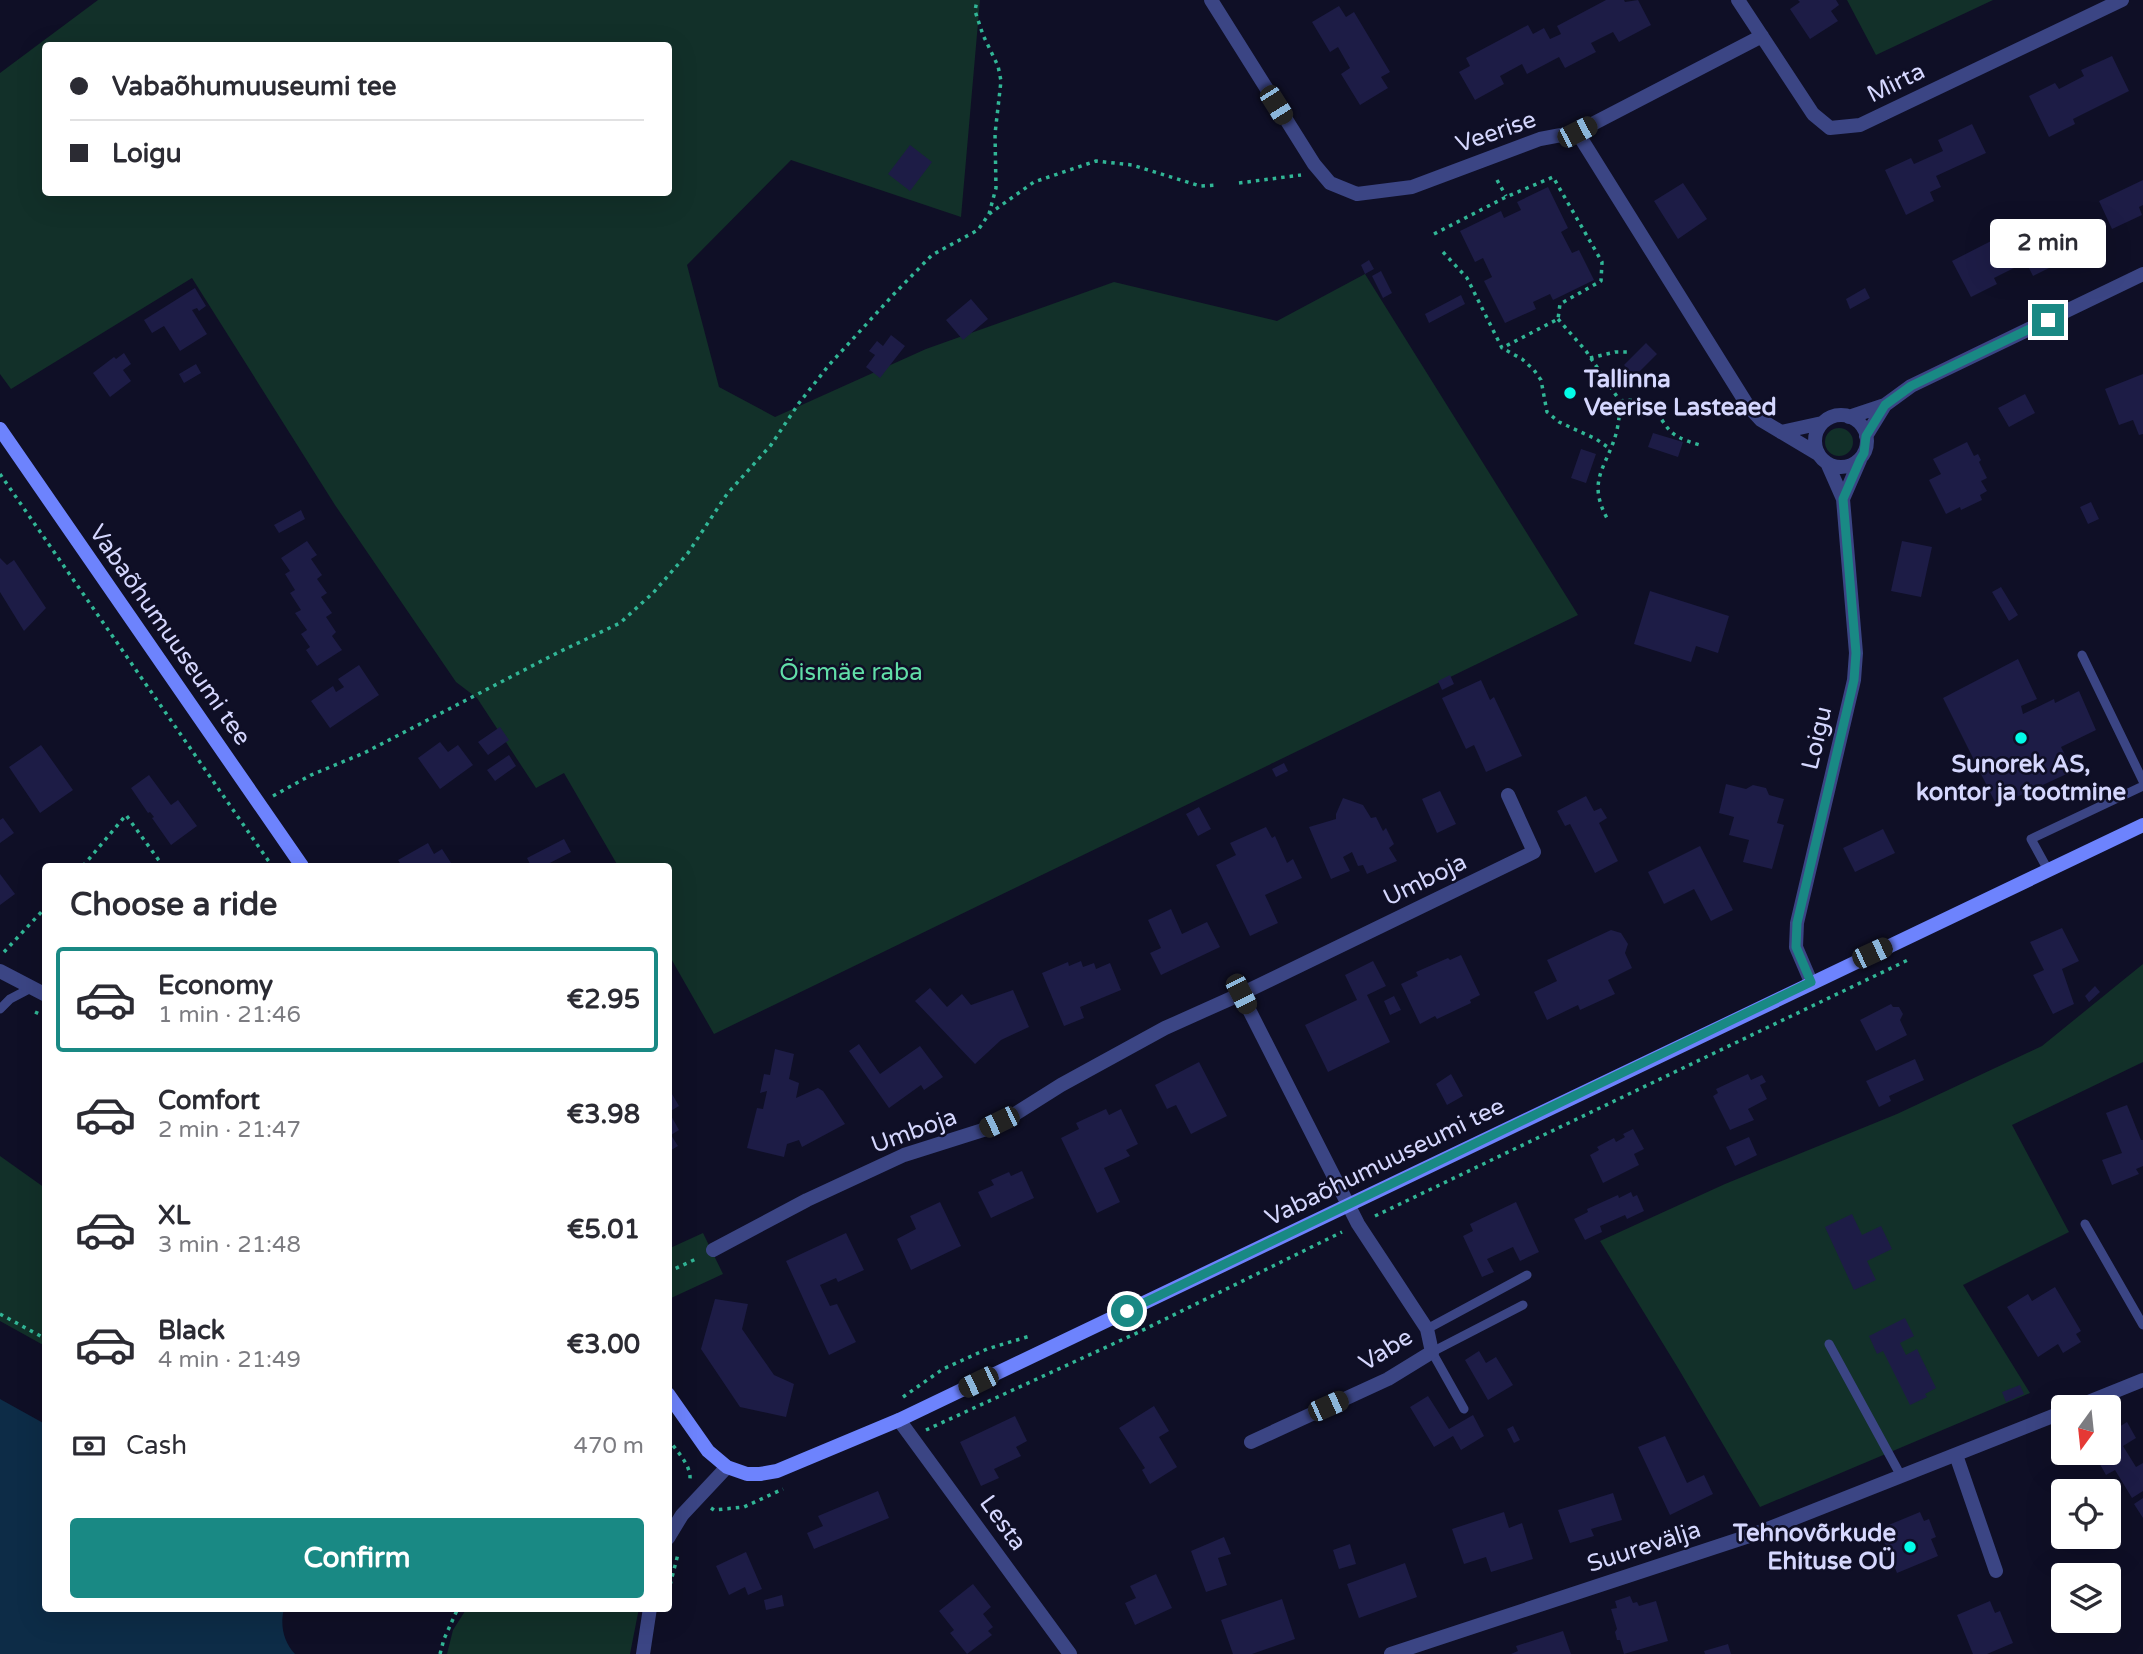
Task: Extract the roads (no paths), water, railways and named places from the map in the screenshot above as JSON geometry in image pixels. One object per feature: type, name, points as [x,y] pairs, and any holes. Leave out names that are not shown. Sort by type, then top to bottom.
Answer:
[{"type":"street","name":"Veerise","points":[[1211,0],[1302,148],[1330,183],[1357,194],[1412,187],[1540,139],[1577,132],[1762,36]]},
{"type":"street","name":"Mirta","points":[[1738,0],[1814,114],[1830,128],[1860,125],[2122,0]]},
{"type":"street","points":[[1577,132],[1748,406],[1761,420],[1823,460],[1845,467],[1860,460],[1864,453],[1866,436],[1885,405]]},
{"type":"street","points":[[1781,432],[1822,423],[1834,416],[1849,416],[1885,405],[1911,386],[2143,274]]},
{"type":"street","points":[[1849,416],[1863,427],[1866,436]]},
{"type":"street","points":[[1822,423],[1814,438],[1823,460]]},
{"type":"street","name":"Vabaõhumuuseumi tee","points":[[0,429],[300,863]]},
{"type":"street","name":"Loigu","points":[[1811,982],[1796,947],[1797,923],[1854,680],[1856,653],[1843,499],[1823,460]]},
{"type":"street","name":"Loigu","points":[[1843,499],[1860,460]]},
{"type":"street","name":"Umboja","points":[[713,1250],[807,1200],[904,1155],[994,1125],[1165,1028],[1534,852],[1508,795]]},
{"type":"street","name":"Vabaõhumuuseumi tee","points":[[727,1467],[747,1474],[777,1471],[899,1420],[2143,825]]},
{"type":"street","points":[[0,971],[42,993]]},
{"type":"street","points":[[1241,994],[1348,1205]]},
{"type":"street","name":"Vabe","points":[[1251,1442],[1388,1379],[1432,1352],[1427,1329],[1348,1205]]},
{"type":"street","points":[[2106,1395],[2143,1380]]},
{"type":"street","points":[[672,1400],[708,1451],[727,1467],[682,1516],[672,1532]]},
{"type":"street","name":"Suurevälja","points":[[1391,1654],[1752,1535],[2051,1417]]},
{"type":"street","name":"Lesta","points":[[899,1420],[1070,1654]]},
{"type":"street","points":[[1956,1455],[1996,1571]]},
{"type":"street","points":[[643,1654],[649,1612]]},
{"type":"lane","points":[[2048,870],[2031,839],[2143,784],[2082,655]]},
{"type":"lane","points":[[0,1008],[10,999],[31,988]]},
{"type":"lane","points":[[2085,1224],[2143,1325]]},
{"type":"lane","points":[[1427,1329],[1527,1275]]},
{"type":"lane","points":[[1464,1409],[1432,1352],[1523,1306]]},
{"type":"lane","points":[[1829,1343],[1901,1476]]},
{"type":"water","points":[[0,1399],[42,1422],[42,1612],[283,1612],[284,1632],[295,1654],[0,1654]]},
{"type":"place","name":"Tallinna Veerise Lasteaed","points":[[1570,393]]},
{"type":"place","name":"Sunorek AS, kontor ja tootmine","points":[[2021,738]]},
{"type":"place","name":"Tehnovõrkude Ehituse OÜ","points":[[1910,1547]]},
{"type":"park label","name":"Õismäe raba","points":[[851,672]]}]
